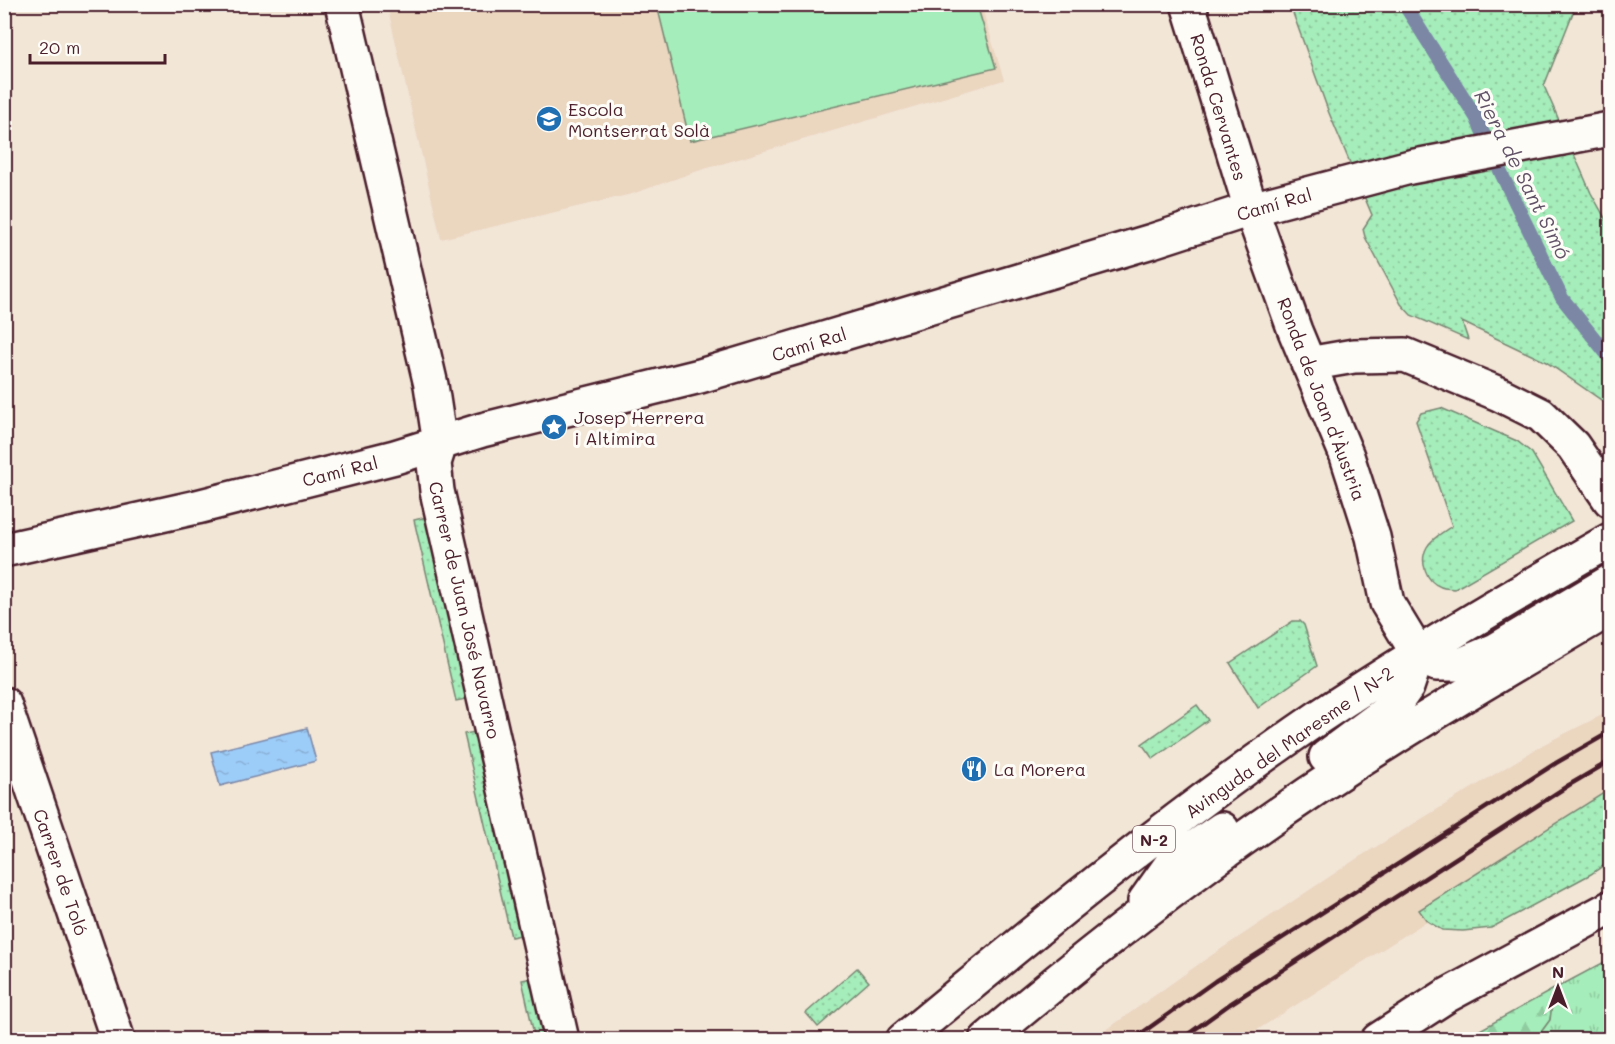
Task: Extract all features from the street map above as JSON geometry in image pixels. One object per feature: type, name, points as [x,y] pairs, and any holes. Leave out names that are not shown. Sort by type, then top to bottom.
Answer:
[{"type":"street","name":"Carrer de Juan José Navarro","points":[[342,4],[431,385],[440,444],[434,463],[437,491],[562,1040]]},
{"type":"street","name":"Ronda Cervantes","points":[[1188,4],[1251,209]]},
{"type":"street","name":"Camí Ral","points":[[4,550],[197,507],[383,460],[483,430],[700,376],[1152,242],[1251,209],[1410,167],[1611,129]]},
{"type":"street","name":"Ronda de Joan d'Àustria","points":[[1251,209],[1308,364],[1347,456],[1372,537],[1387,603],[1418,654]]},
{"type":"street","points":[[1308,364],[1354,356],[1405,355],[1499,394],[1541,415],[1573,446],[1610,500]]},
{"type":"street","name":"Avinguda del Maresme / N-2","points":[[903,1040],[1044,924],[1206,798],[1320,717],[1418,654],[1600,546]]},
{"type":"street","points":[[1133,920],[1172,863],[1333,753],[1392,708],[1407,687],[1418,654],[1436,664],[1463,664],[1496,650],[1610,592]]},
{"type":"street","points":[[986,1040],[1133,920],[1260,827],[1610,592]]},
{"type":"street","name":"Carrer de Toló","points":[[4,704],[118,1040]]},
{"type":"street","points":[[1378,1040],[1446,996],[1611,909]]},
{"type":"shaded area","name":"Escola Montserrat Solà","points":[[387,5],[657,5],[680,101],[996,68],[977,5],[981,5],[1004,80],[698,171],[632,194],[441,239]]},
{"type":"shaded area","points":[[1610,711],[1610,789],[1420,910],[1427,921],[1243,1039],[1092,1040],[1203,961],[1356,859],[1544,744]]},
{"type":"green space","points":[[657,5],[977,5],[996,68],[690,141]]},
{"type":"green space","points":[[1290,5],[1576,5],[1544,86],[1591,193],[1610,227],[1610,406],[1546,362],[1462,322],[1468,340],[1411,315],[1401,304],[1365,237],[1363,229],[1372,215],[1329,113]]},
{"type":"green space","points":[[1441,408],[1517,441],[1532,453],[1572,521],[1455,589],[1444,588],[1431,581],[1424,564],[1429,544],[1452,526],[1416,421],[1421,413]]},
{"type":"green space","points":[[431,516],[472,698],[456,701],[414,520]]},
{"type":"green space","points":[[1293,621],[1300,621],[1304,625],[1317,666],[1258,708],[1230,663]]},
{"type":"green space","points":[[1197,705],[1208,720],[1153,759],[1142,744]]},
{"type":"green space","points":[[480,731],[526,934],[511,937],[464,734]]},
{"type":"green space","points":[[1610,789],[1610,861],[1591,874],[1491,928],[1463,931],[1442,930],[1427,921],[1419,910]]},
{"type":"green space","points":[[1610,959],[1610,1039],[1536,1039],[1550,1020],[1554,989]]},
{"type":"green space","points":[[857,968],[869,982],[818,1027],[806,1013]]},
{"type":"green space","points":[[537,977],[552,1039],[535,1039],[522,980]]},
{"type":"green space","points":[[1554,989],[1550,1020],[1536,1039],[1462,1040]]},
{"type":"water","points":[[307,728],[316,761],[220,786],[211,752]]},
{"type":"waterway","name":"Riera de Sant Simó","points":[[1404,4],[1476,117],[1562,298],[1610,358]]},
{"type":"railway","points":[[1132,1040],[1215,981],[1556,763],[1610,732]]},
{"type":"railway","points":[[1180,1040],[1230,1004],[1569,785],[1610,761]]},
{"type":"place","name":"Escola Montserrat Solà","points":[[549,119]]},
{"type":"place","name":"Josep Herrera i Altimira","points":[[554,427]]},
{"type":"place","name":"La Morera","points":[[974,769]]}]
